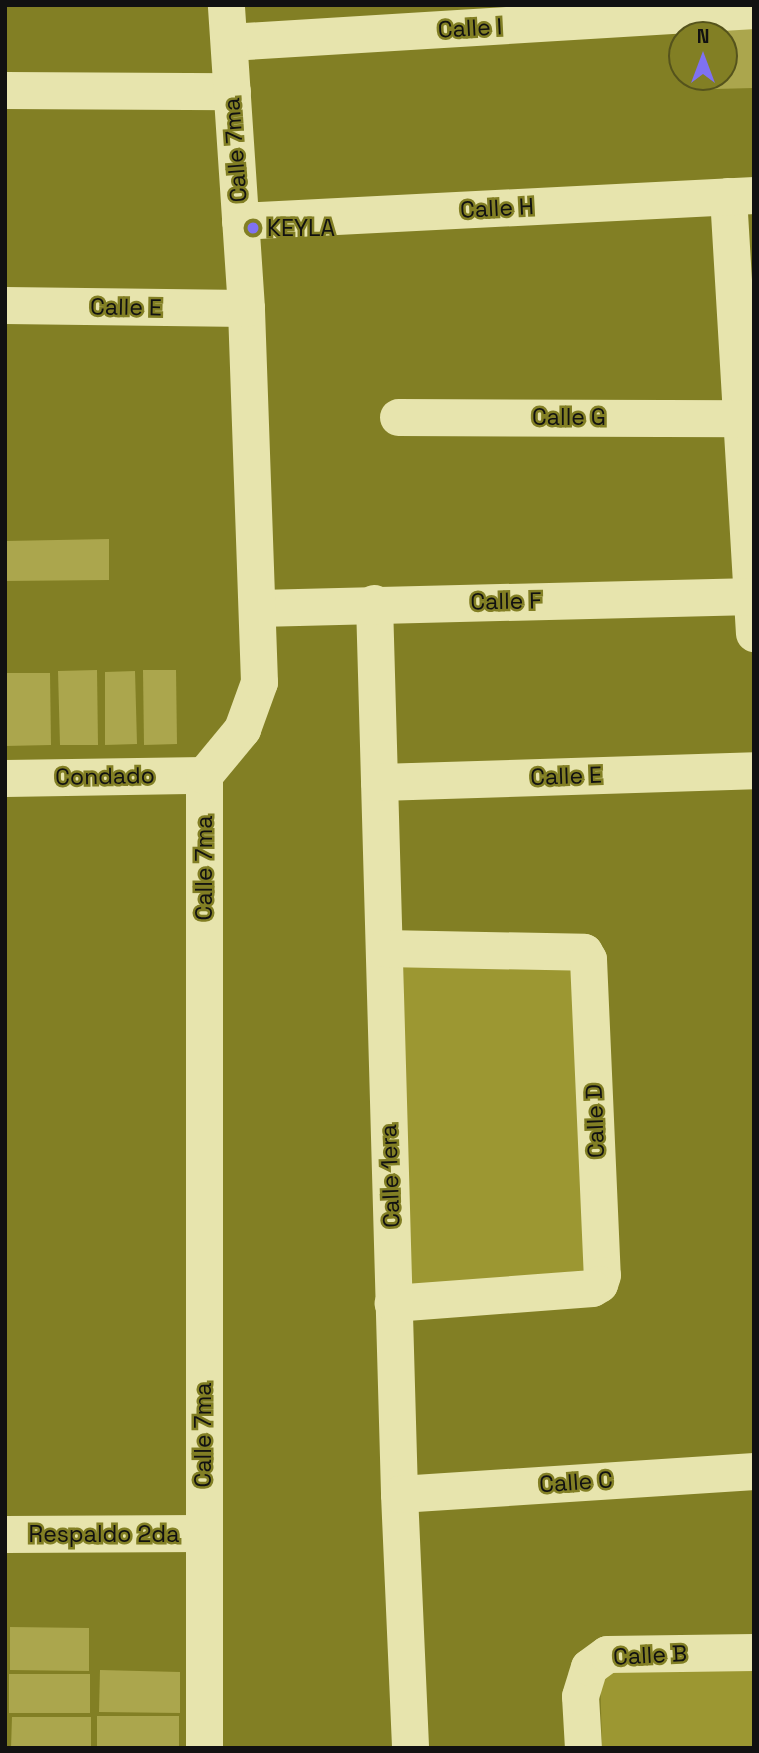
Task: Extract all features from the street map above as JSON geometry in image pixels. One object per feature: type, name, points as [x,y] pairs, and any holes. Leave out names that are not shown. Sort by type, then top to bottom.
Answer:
[{"type":"street","name":"Calle 7ma","points":[[204,1748],[204,775],[242,729],[259,682],[246,308],[226,5]]},
{"type":"street","name":"Calle I","points":[[229,42],[754,10]]},
{"type":"street","points":[[5,90],[232,91]]},
{"type":"street","points":[[741,196],[741,418],[754,633]]},
{"type":"street","name":"Calle H","points":[[240,222],[741,196]]},
{"type":"street","name":"Calle E","points":[[5,305],[246,308]]},
{"type":"street","name":"Calle G","points":[[398,416],[741,418]]},
{"type":"street","name":"Calle F","points":[[258,608],[374,603],[753,596]]},
{"type":"street","name":"Calle 1era","points":[[374,603],[399,1493],[411,1748]]},
{"type":"street","name":"Calle E","points":[[379,782],[754,771]]},
{"type":"street","name":"Condado","points":[[5,778],[204,775]]},
{"type":"street","name":"Calle D","points":[[384,948],[584,951],[588,959],[602,1275],[599,1284],[592,1288],[393,1303]]},
{"type":"street","name":"Calle C","points":[[399,1493],[754,1471]]},
{"type":"street","name":"Respaldo 2da","points":[[5,1534],[202,1533]]},
{"type":"street","name":"Calle B","points":[[583,1748],[580,1696],[589,1667],[607,1654],[754,1652]]},
{"type":"shaded area","points":[[403,955],[579,957],[591,1270],[408,1286]]},
{"type":"shaded area","points":[[754,1666],[754,1748],[602,1748],[600,1670]]},
{"type":"building","points":[[754,25],[754,88],[738,88],[738,27]]},
{"type":"building","points":[[109,539],[109,580],[5,581],[5,541]]},
{"type":"building","points":[[97,670],[98,745],[60,745],[58,671]]},
{"type":"building","points":[[143,670],[176,670],[177,744],[144,745]]},
{"type":"building","points":[[135,671],[137,744],[105,745],[105,672]]},
{"type":"building","points":[[5,673],[50,673],[51,745],[5,746]]},
{"type":"building","points":[[10,1627],[89,1628],[89,1671],[10,1670]]},
{"type":"building","points":[[100,1670],[180,1672],[180,1713],[99,1712]]},
{"type":"building","points":[[9,1674],[90,1674],[90,1713],[9,1713]]},
{"type":"building","points":[[97,1716],[179,1716],[179,1748],[97,1748]]},
{"type":"building","points":[[12,1717],[91,1717],[91,1748],[11,1748]]},
{"type":"place","name":"KEYLA","points":[[253,228]]}]
